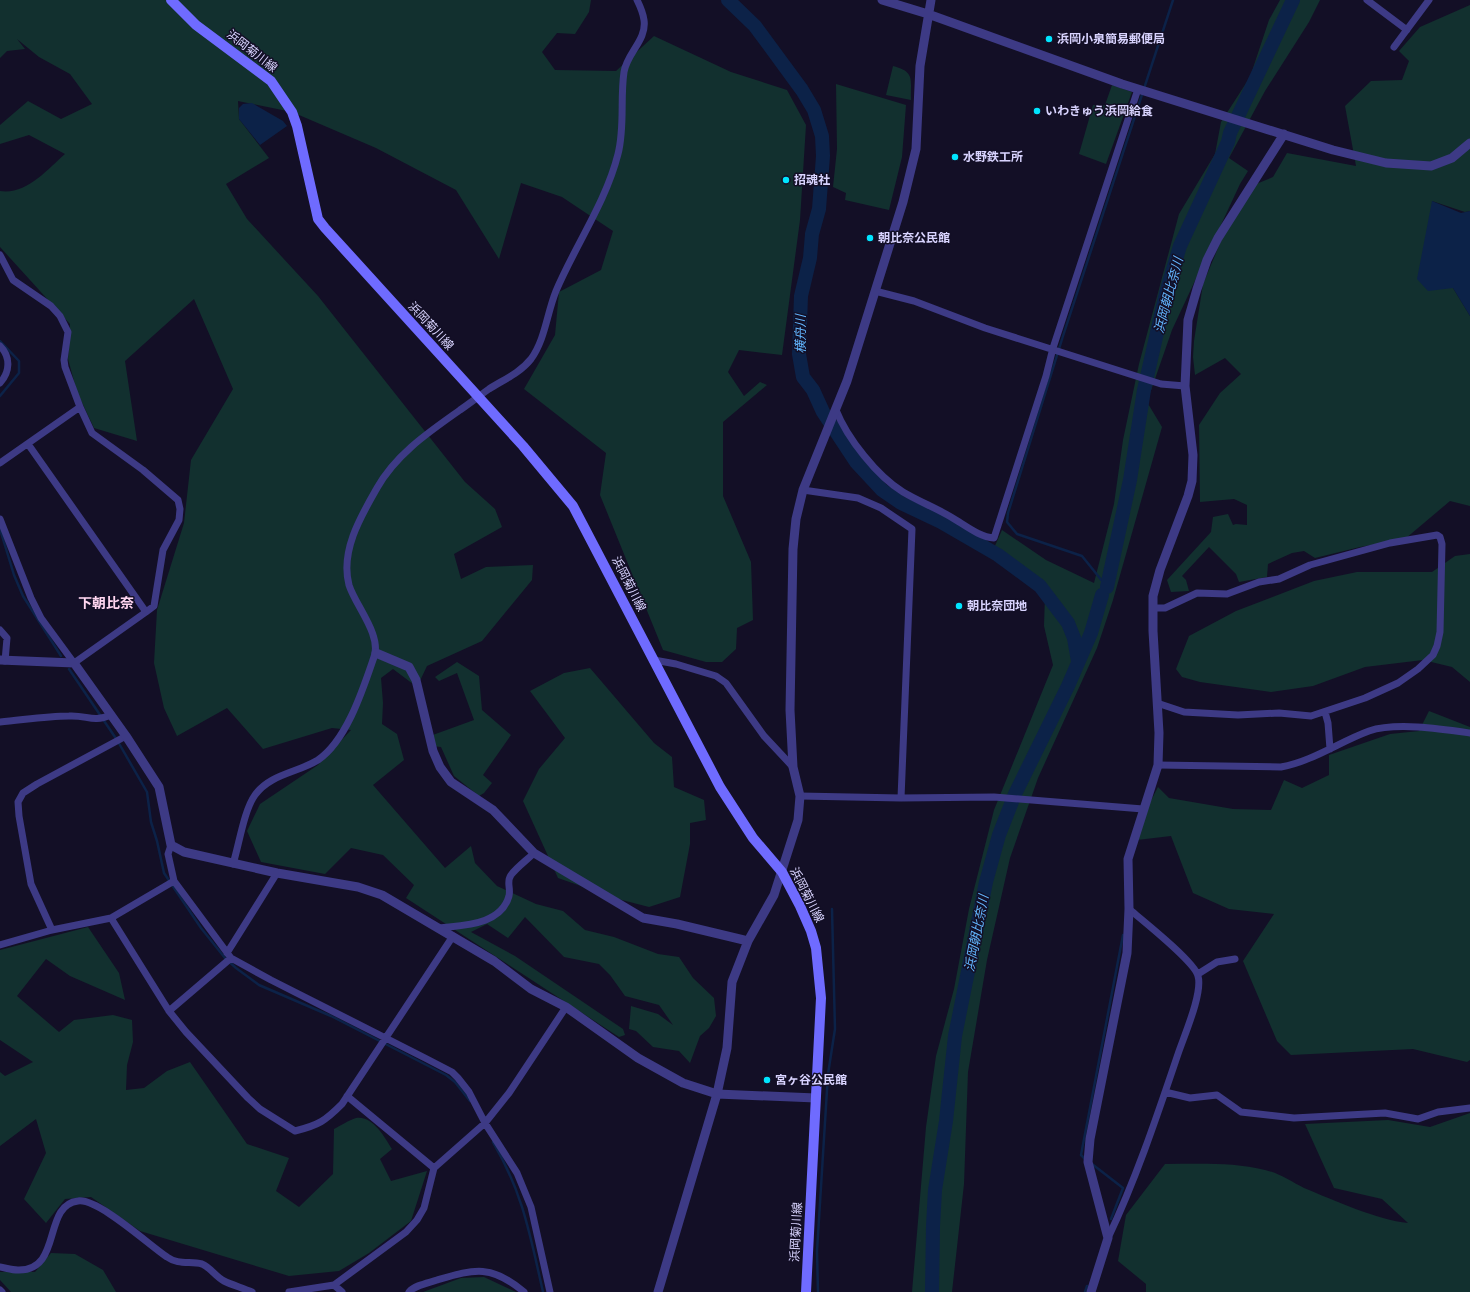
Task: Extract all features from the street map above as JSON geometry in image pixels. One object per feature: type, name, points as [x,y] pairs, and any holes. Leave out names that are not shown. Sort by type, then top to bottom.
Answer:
[{"type":"main road","name":"浜岡菊川線","points":[[171,0],[196,25],[271,81],[292,112],[297,126],[318,219],[324,228],[554,481],[573,506],[720,787],[754,838],[782,872],[800,906],[811,931],[816,948],[821,998],[806,1292]]},
{"type":"street","points":[[233,864],[244,822],[254,796],[268,782],[317,761],[327,752],[349,722],[376,653],[370,627],[349,584],[349,548],[362,516],[383,477],[392,464],[432,429],[520,371],[532,358],[545,327],[555,293],[607,185],[618,154],[622,124],[624,71],[628,59],[643,33],[645,21],[637,0]]},
{"type":"street","points":[[882,0],[928,14],[1142,90],[1334,150],[1386,163],[1431,166],[1443,163],[1452,158],[1470,143]]},
{"type":"street","points":[[658,1292],[717,1094],[727,1048],[732,982],[748,941],[774,895],[798,820],[800,796],[793,767],[790,710],[793,549],[796,519],[803,490],[847,381],[904,202],[916,149],[920,66],[930,0]]},
{"type":"street","points":[[1367,0],[1407,30]]},
{"type":"street","points":[[1394,48],[1429,0]]},
{"type":"street","points":[[836,410],[863,454],[902,491],[942,512],[985,538],[994,538],[1046,376],[1057,349],[1142,90]]},
{"type":"street","points":[[1108,1238],[1090,1169],[1090,1139],[1126,953],[1129,909],[1128,859],[1158,765],[1153,596],[1160,570],[1188,496],[1192,481],[1193,455],[1185,386],[1188,320],[1196,289],[1207,260],[1249,187],[1284,134]]},
{"type":"street","points":[[0,255],[13,280],[51,306],[60,316],[68,332],[64,360],[65,367],[80,407],[92,433],[113,450],[143,470],[178,500],[180,509],[178,520],[163,550],[154,606],[74,663],[2,660],[7,638],[0,630]]},
{"type":"street","points":[[875,291],[914,301],[986,328],[1057,349],[1161,384],[1185,386]]},
{"type":"street","points":[[0,346],[4,350],[9,362],[6,376],[0,383]]},
{"type":"street","points":[[0,462],[80,407]]},
{"type":"street","points":[[28,444],[146,612]]},
{"type":"street","points":[[803,490],[858,498],[881,508],[912,529],[901,798]]},
{"type":"street","points":[[0,519],[31,598],[41,618],[74,663],[158,787],[170,845],[168,854],[170,883],[228,958],[452,1072],[469,1092],[485,1123],[517,1173],[528,1200],[550,1292]]},
{"type":"street","points":[[1153,608],[1165,608],[1197,593],[1227,594],[1259,582],[1279,579],[1310,565],[1390,543],[1437,535],[1440,537],[1442,544],[1440,616],[1437,646],[1433,654],[1418,669],[1398,683],[1325,712],[1311,716],[1279,713],[1238,715],[1184,712],[1157,703]]},
{"type":"street","points":[[376,653],[409,667],[416,680],[433,751],[440,766],[451,782],[493,810],[534,853],[643,918],[677,924],[748,941]]},
{"type":"street","points":[[654,660],[676,664],[716,676],[726,683],[764,736],[793,767]]},
{"type":"street","points":[[1325,712],[1328,723],[1330,749]]},
{"type":"street","points":[[0,722],[69,716],[84,716],[99,720],[109,716]]},
{"type":"street","points":[[1158,765],[1281,767],[1296,764],[1370,731],[1385,728],[1435,727],[1470,733]]},
{"type":"street","points":[[52,930],[31,884],[18,816],[18,802],[23,793],[37,784],[124,737]]},
{"type":"street","points":[[800,796],[901,798],[994,797],[1143,809]]},
{"type":"street","points":[[170,845],[184,852],[233,864],[358,887],[382,895],[454,936],[494,961],[531,989],[566,1007],[638,1058],[664,1074],[683,1083],[717,1094],[816,1098]]},
{"type":"street","points":[[440,928],[487,920],[501,909],[509,895],[508,882],[511,874],[534,853]]},
{"type":"street","points":[[169,1011],[228,958],[277,873]]},
{"type":"street","points":[[0,945],[52,930],[111,918],[170,883]]},
{"type":"street","points":[[1091,1292],[1108,1238],[1128,1195],[1165,1092],[1193,1010],[1200,984],[1198,974],[1160,934],[1129,909]]},
{"type":"street","points":[[111,918],[169,1011],[248,1098],[260,1109],[295,1130],[311,1127],[325,1121],[347,1096],[454,936]]},
{"type":"street","points":[[1198,974],[1217,962],[1235,959]]},
{"type":"street","points":[[289,1292],[334,1285],[406,1232],[418,1220],[424,1208],[434,1168],[485,1123],[509,1093],[566,1007]]},
{"type":"street","points":[[1165,1092],[1190,1098],[1217,1095],[1241,1112],[1294,1118],[1385,1113],[1418,1118],[1438,1112],[1470,1108]]},
{"type":"street","points":[[347,1096],[434,1168]]},
{"type":"street","points":[[0,1267],[18,1271],[37,1264],[44,1258],[50,1245],[60,1212],[65,1206],[78,1200],[95,1205],[137,1233],[168,1258],[181,1263],[202,1264],[223,1280],[252,1292]]},
{"type":"street","points":[[408,1292],[424,1284],[470,1270],[483,1270],[501,1276],[524,1292]]},
{"type":"street","points":[[334,1285],[342,1292]]},
{"type":"green space","points":[[0,0],[591,0],[589,12],[575,34],[557,33],[542,52],[555,70],[616,71],[654,36],[731,72],[787,90],[806,125],[800,220],[782,355],[739,350],[728,372],[744,396],[760,382],[767,385],[723,422],[723,496],[751,562],[753,620],[737,628],[736,649],[722,662],[706,662],[663,650],[600,495],[606,453],[524,389],[555,335],[559,292],[601,270],[613,231],[562,197],[521,183],[499,259],[456,190],[376,148],[292,112],[238,101],[239,119],[269,158],[226,184],[247,219],[318,296],[465,482],[495,509],[502,527],[454,554],[461,579],[486,567],[533,565],[532,580],[482,641],[427,666],[417,687],[393,669],[381,678],[383,703],[382,724],[397,734],[404,760],[373,785],[445,868],[471,846],[475,863],[497,886],[536,904],[563,911],[585,930],[614,937],[658,954],[679,957],[693,978],[714,998],[716,1016],[709,1028],[700,1036],[690,1063],[679,1051],[653,1047],[636,1031],[629,1029],[631,1006],[658,1014],[673,1025],[659,1005],[625,996],[610,975],[599,964],[564,957],[525,917],[508,938],[487,924],[471,932],[515,956],[623,1029],[625,1035],[619,1037],[406,898],[414,885],[383,855],[351,848],[325,874],[261,862],[247,831],[260,804],[318,765],[351,730],[332,728],[263,749],[227,708],[177,736],[164,708],[154,663],[157,610],[184,523],[191,460],[233,389],[194,299],[125,361],[137,441],[94,428],[77,392],[68,359],[70,324],[0,247],[0,191],[19,189],[36,180],[65,154],[29,135],[0,144],[0,125],[28,101],[61,119],[92,104],[70,74],[39,57],[17,39],[25,49],[7,51],[0,58]]},
{"type":"green space","points":[[1280,0],[1320,0],[1309,22],[1265,91],[1229,158],[1248,171],[1240,184],[1172,330],[1147,402],[1162,427],[1113,600],[1097,648],[1038,778],[1010,858],[987,960],[968,1072],[964,1184],[952,1292],[912,1292],[926,1127],[936,1056],[954,989],[969,909],[994,810],[1053,665],[1044,626],[1045,595],[994,548],[1002,530],[1046,560],[1094,583],[1114,504],[1123,440],[1139,364],[1179,214],[1215,154],[1221,122],[1250,77],[1269,20]]},
{"type":"green space","points":[[1470,5],[1470,211],[1465,212],[1432,201],[1453,288],[1470,316],[1470,506],[1450,501],[1405,539],[1360,547],[1315,558],[1304,551],[1292,553],[1268,564],[1267,577],[1239,582],[1236,574],[1209,547],[1182,576],[1186,580],[1189,591],[1171,592],[1167,580],[1211,532],[1213,517],[1228,514],[1233,525],[1247,525],[1247,505],[1234,499],[1200,502],[1199,425],[1220,393],[1241,374],[1225,358],[1195,375],[1193,357],[1194,341],[1203,284],[1221,241],[1249,187],[1273,177],[1287,153],[1356,166],[1345,106],[1371,81],[1402,80],[1409,61],[1399,51],[1420,27]]},
{"type":"green space","points":[[893,66],[900,68],[909,74],[911,82],[911,100],[886,95]]},
{"type":"green space","points":[[836,84],[906,105],[902,157],[889,210],[845,200],[846,193],[833,187],[837,149]]},
{"type":"green space","points":[[1112,85],[1132,92],[1106,164],[1079,154],[1093,105],[1105,105]]},
{"type":"green space","points":[[1470,554],[1470,682],[1452,667],[1423,660],[1365,667],[1313,686],[1271,692],[1200,682],[1182,677],[1176,669],[1189,636],[1236,611],[1314,581],[1357,572],[1432,572],[1455,556]]},
{"type":"green space","points":[[457,662],[479,676],[482,710],[511,735],[483,775],[492,783],[484,793],[479,796],[454,776],[441,747],[432,746],[430,736],[474,720],[457,673],[439,681],[435,677]]},
{"type":"green space","points":[[590,668],[654,743],[672,757],[674,787],[704,800],[706,820],[690,823],[690,844],[680,897],[649,907],[618,899],[558,878],[523,801],[539,769],[565,738],[530,691],[564,673]]},
{"type":"green space","points":[[1429,711],[1470,727],[1470,1060],[1467,1062],[1413,1049],[1291,1055],[1277,1041],[1243,961],[1274,914],[1229,909],[1193,893],[1171,836],[1137,840],[1145,812],[1158,787],[1169,798],[1233,809],[1271,810],[1284,780],[1302,788],[1329,775],[1329,755],[1390,734],[1419,731]]},
{"type":"green space","points":[[88,927],[119,973],[125,1000],[70,976],[46,959],[17,996],[59,1032],[74,1020],[113,1015],[132,1020],[133,1042],[127,1065],[126,1090],[144,1088],[167,1071],[190,1062],[247,1144],[289,1158],[276,1191],[299,1207],[333,1174],[334,1129],[356,1118],[368,1120],[378,1128],[392,1149],[380,1159],[391,1181],[427,1171],[411,1221],[369,1253],[339,1271],[289,1276],[140,1231],[91,1197],[65,1199],[46,1223],[24,1199],[46,1153],[36,1119],[0,1146],[0,1072],[5,1076],[33,1062],[0,1040],[0,950]]},
{"type":"green space","points":[[1470,1113],[1470,1292],[1146,1292],[1146,1284],[1118,1261],[1126,1215],[1165,1164],[1228,1165],[1253,1167],[1270,1171],[1304,1188],[1356,1209],[1383,1218],[1408,1223],[1382,1199],[1334,1188],[1305,1124],[1388,1120],[1430,1127]]},
{"type":"green space","points":[[51,1253],[75,1254],[103,1270],[116,1292],[11,1292],[0,1280],[0,1272],[35,1272]]},
{"type":"green space","points":[[484,1277],[516,1292],[423,1292],[461,1278]]},
{"type":"water","points":[[252,103],[283,121],[287,126],[260,145],[239,119],[239,108],[243,104]]},
{"type":"water","points":[[1432,201],[1461,213],[1470,211],[1470,316],[1453,288],[1428,291],[1417,279]]},
{"type":"waterway","name":"横舟川","points":[[728,0],[755,26],[802,90],[814,110],[822,136],[823,156],[819,209],[812,234],[810,258],[801,296],[799,354],[803,377],[813,390],[823,412],[856,462],[882,490],[901,503],[941,522],[998,555],[1040,586],[1068,623],[1074,638],[1078,661]]},
{"type":"waterway","points":[[1102,595],[1107,587],[1082,556],[1017,534],[1007,522],[1008,513],[1063,336],[1173,0]]},
{"type":"waterway","name":"浜岡朝比奈川","points":[[1107,587],[1130,480],[1144,390],[1166,293],[1180,246],[1228,142],[1230,133],[1293,0]]},
{"type":"waterway","points":[[0,341],[19,361],[19,373],[0,396]]},
{"type":"waterway","points":[[0,529],[14,575],[23,596],[61,656]]},
{"type":"waterway","name":"浜岡朝比奈川","points":[[932,1292],[935,1190],[946,1121],[955,1036],[986,882],[999,835],[1015,794],[1068,686],[1091,633],[1102,595]]},
{"type":"waterway","points":[[69,669],[117,740],[147,792],[151,822],[164,873],[201,928],[225,958],[259,985],[331,1016],[446,1075],[455,1082],[470,1101]]},
{"type":"waterway","points":[[818,1292],[817,1251],[828,1074],[835,1029],[832,909]]},
{"type":"waterway","points":[[1086,1160],[1081,1155],[1123,935]]},
{"type":"waterway","points":[[493,1142],[512,1179],[519,1197],[543,1292]]},
{"type":"waterway","points":[[1092,1164],[1123,1188],[1111,1219]]},
{"type":"waterway","points":[[1085,1292],[1087,1286]]},
{"type":"place","name":"浜岡小泉簡易郵便局","points":[[1049,39]]},
{"type":"place","name":"いわきゅう浜岡給食","points":[[1037,111]]},
{"type":"place","name":"水野鉄工所","points":[[955,157]]},
{"type":"place","name":"招魂社","points":[[786,180]]},
{"type":"place","name":"朝比奈公民館","points":[[870,238]]},
{"type":"place","name":"朝比奈団地","points":[[959,606]]},
{"type":"place","name":"宮ヶ谷公民館","points":[[767,1080]]},
{"type":"district","name":"下朝比奈","points":[[106,603]]}]
